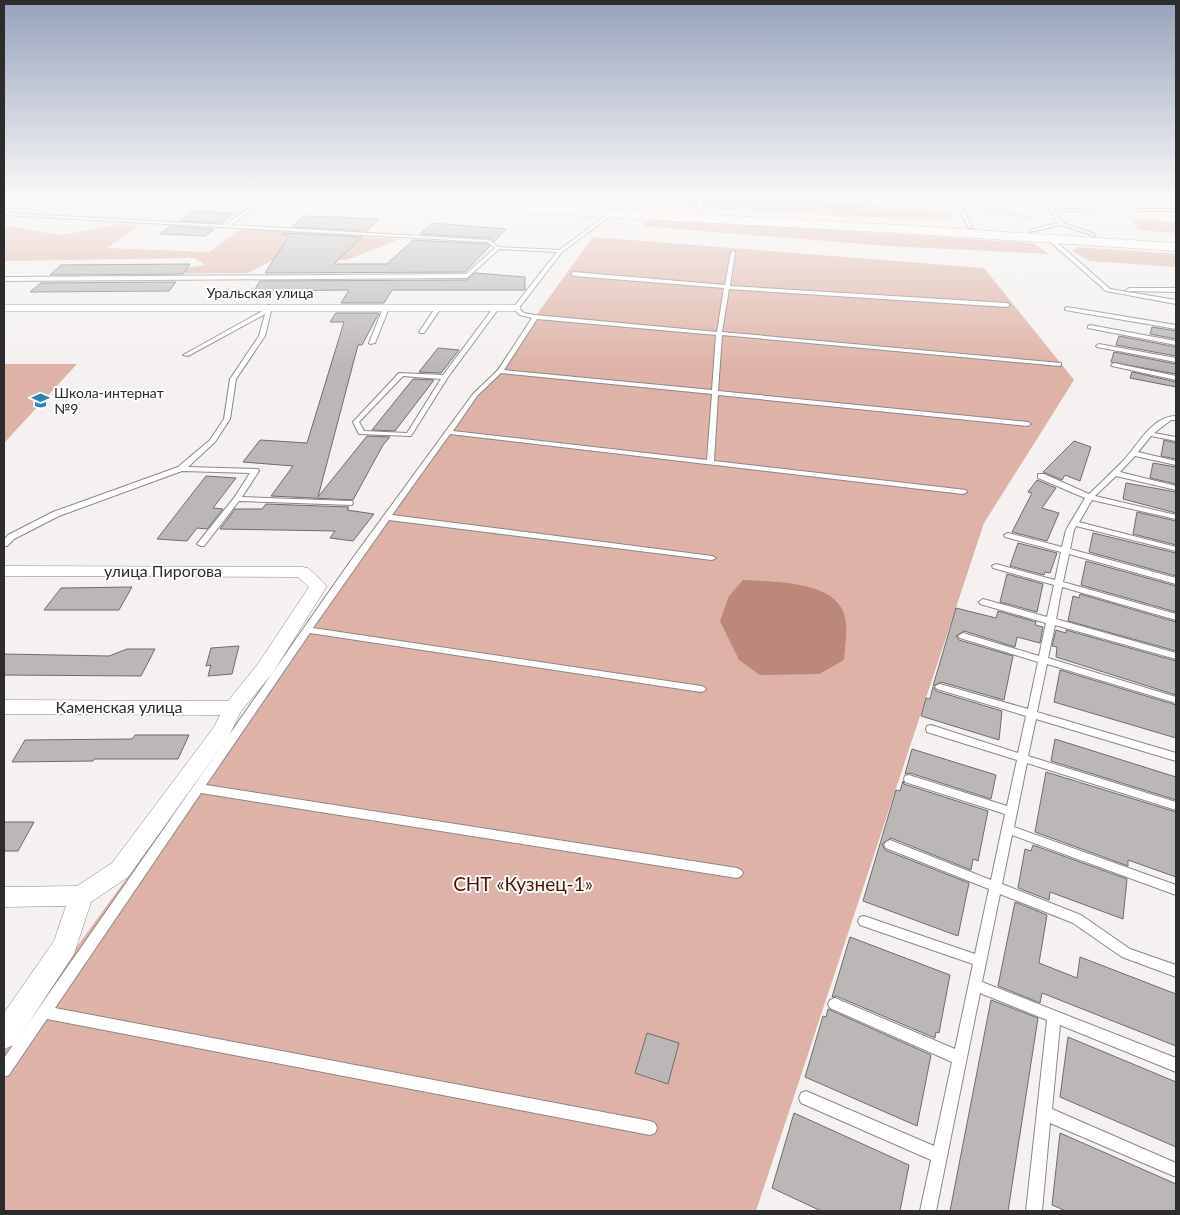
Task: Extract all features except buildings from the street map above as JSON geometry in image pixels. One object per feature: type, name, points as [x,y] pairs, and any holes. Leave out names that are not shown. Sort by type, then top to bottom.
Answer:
[{"type":"street","name":"Уральская улица","points":[[4,308],[516,308]]},
{"type":"street","name":"улица Пирогова","points":[[4,571],[302,572],[318,586],[265,669],[233,708]]},
{"type":"street","name":"Каменская улица","points":[[4,706],[233,708]]},
{"type":"street","points":[[4,897],[81,896],[120,870],[222,731],[233,708]]},
{"type":"street","points":[[4,1036],[65,946],[81,896]]},
{"type":"lane","points":[[4,279],[467,276],[491,255]]},
{"type":"lane","points":[[557,255],[516,308],[522,314],[535,317],[719,335],[1059,364]]},
{"type":"lane","points":[[710,463],[719,335],[732,255]]},
{"type":"lane","points":[[1068,255],[1108,290],[1176,302]]},
{"type":"lane","points":[[574,274],[726,287],[1007,305]]},
{"type":"lane","points":[[1108,290],[1176,290]]},
{"type":"lane","points":[[372,344],[386,308]]},
{"type":"lane","points":[[422,332],[438,308]]},
{"type":"lane","points":[[445,378],[401,374],[356,422],[361,433],[409,435],[445,378],[496,308]]},
{"type":"lane","points":[[186,355],[269,309]]},
{"type":"lane","points":[[181,469],[213,441],[227,419],[233,379],[262,336],[269,309]]},
{"type":"lane","points":[[1067,309],[1176,328]]},
{"type":"lane","points":[[4,1070],[387,517],[475,395],[500,371],[535,317]]},
{"type":"lane","points":[[1090,328],[1176,343]]},
{"type":"lane","points":[[1099,346],[1176,360]]},
{"type":"lane","points":[[1114,365],[1176,378]]},
{"type":"lane","points":[[500,371],[1028,424]]},
{"type":"lane","points":[[928,1211],[1065,552],[1074,524],[1090,497],[1150,434],[1170,418],[1176,418]]},
{"type":"lane","points":[[448,432],[963,492]]},
{"type":"lane","points":[[1150,434],[1176,439]]},
{"type":"lane","points":[[1133,454],[1176,463]]},
{"type":"lane","points":[[4,544],[11,538],[56,514],[181,469],[255,471],[237,499],[201,544]]},
{"type":"lane","points":[[1114,473],[1176,488]]},
{"type":"lane","points":[[1041,476],[1090,497],[1176,517]]},
{"type":"lane","points":[[237,499],[349,504]]},
{"type":"lane","points":[[387,517],[712,558]]},
{"type":"lane","points":[[1074,524],[1176,549]]},
{"type":"lane","points":[[1008,535],[1176,581]]},
{"type":"lane","points":[[996,566],[1176,617]]},
{"type":"lane","points":[[983,602],[1176,656]]},
{"type":"lane","points":[[308,630],[701,689]]},
{"type":"lane","points":[[963,636],[1176,700]]},
{"type":"lane","points":[[940,686],[1032,712],[1176,758]]},
{"type":"lane","points":[[931,729],[1176,806]]},
{"type":"lane","points":[[909,779],[1011,812]]},
{"type":"lane","points":[[198,788],[737,873]]},
{"type":"lane","points":[[1008,829],[1176,890]]},
{"type":"lane","points":[[890,845],[1077,919],[1126,953],[1176,971]]},
{"type":"lane","points":[[864,921],[980,961]]},
{"type":"lane","points":[[975,985],[1176,1065]]},
{"type":"lane","points":[[835,1004],[960,1058]]},
{"type":"lane","points":[[44,1012],[650,1128]]},
{"type":"lane","points":[[1034,1211],[1054,1016]]},
{"type":"lane","points":[[806,1098],[939,1156]]},
{"type":"lane","points":[[1044,1112],[1176,1170]]},
{"type":"green space","points":[[4,255],[360,255],[347,260],[273,260],[248,273],[149,274],[205,265],[194,258],[4,261]]},
{"type":"green space","name":"СНТ «Кузнец-1»","points":[[580,255],[816,255],[984,268],[1074,380],[984,523],[756,1211],[4,1211],[4,1047]]},
{"type":"green space","points":[[1079,255],[1176,255],[1176,267],[1090,261]]},
{"type":"green space","points":[[4,364],[77,364],[4,443]]},
{"type":"shaded area","points":[[743,580],[802,585],[830,596],[840,605],[845,617],[844,660],[819,674],[760,675],[739,660],[720,621],[729,596]]},
{"type":"place","name":"Школа-интернат №9","points":[[40,401]]}]
